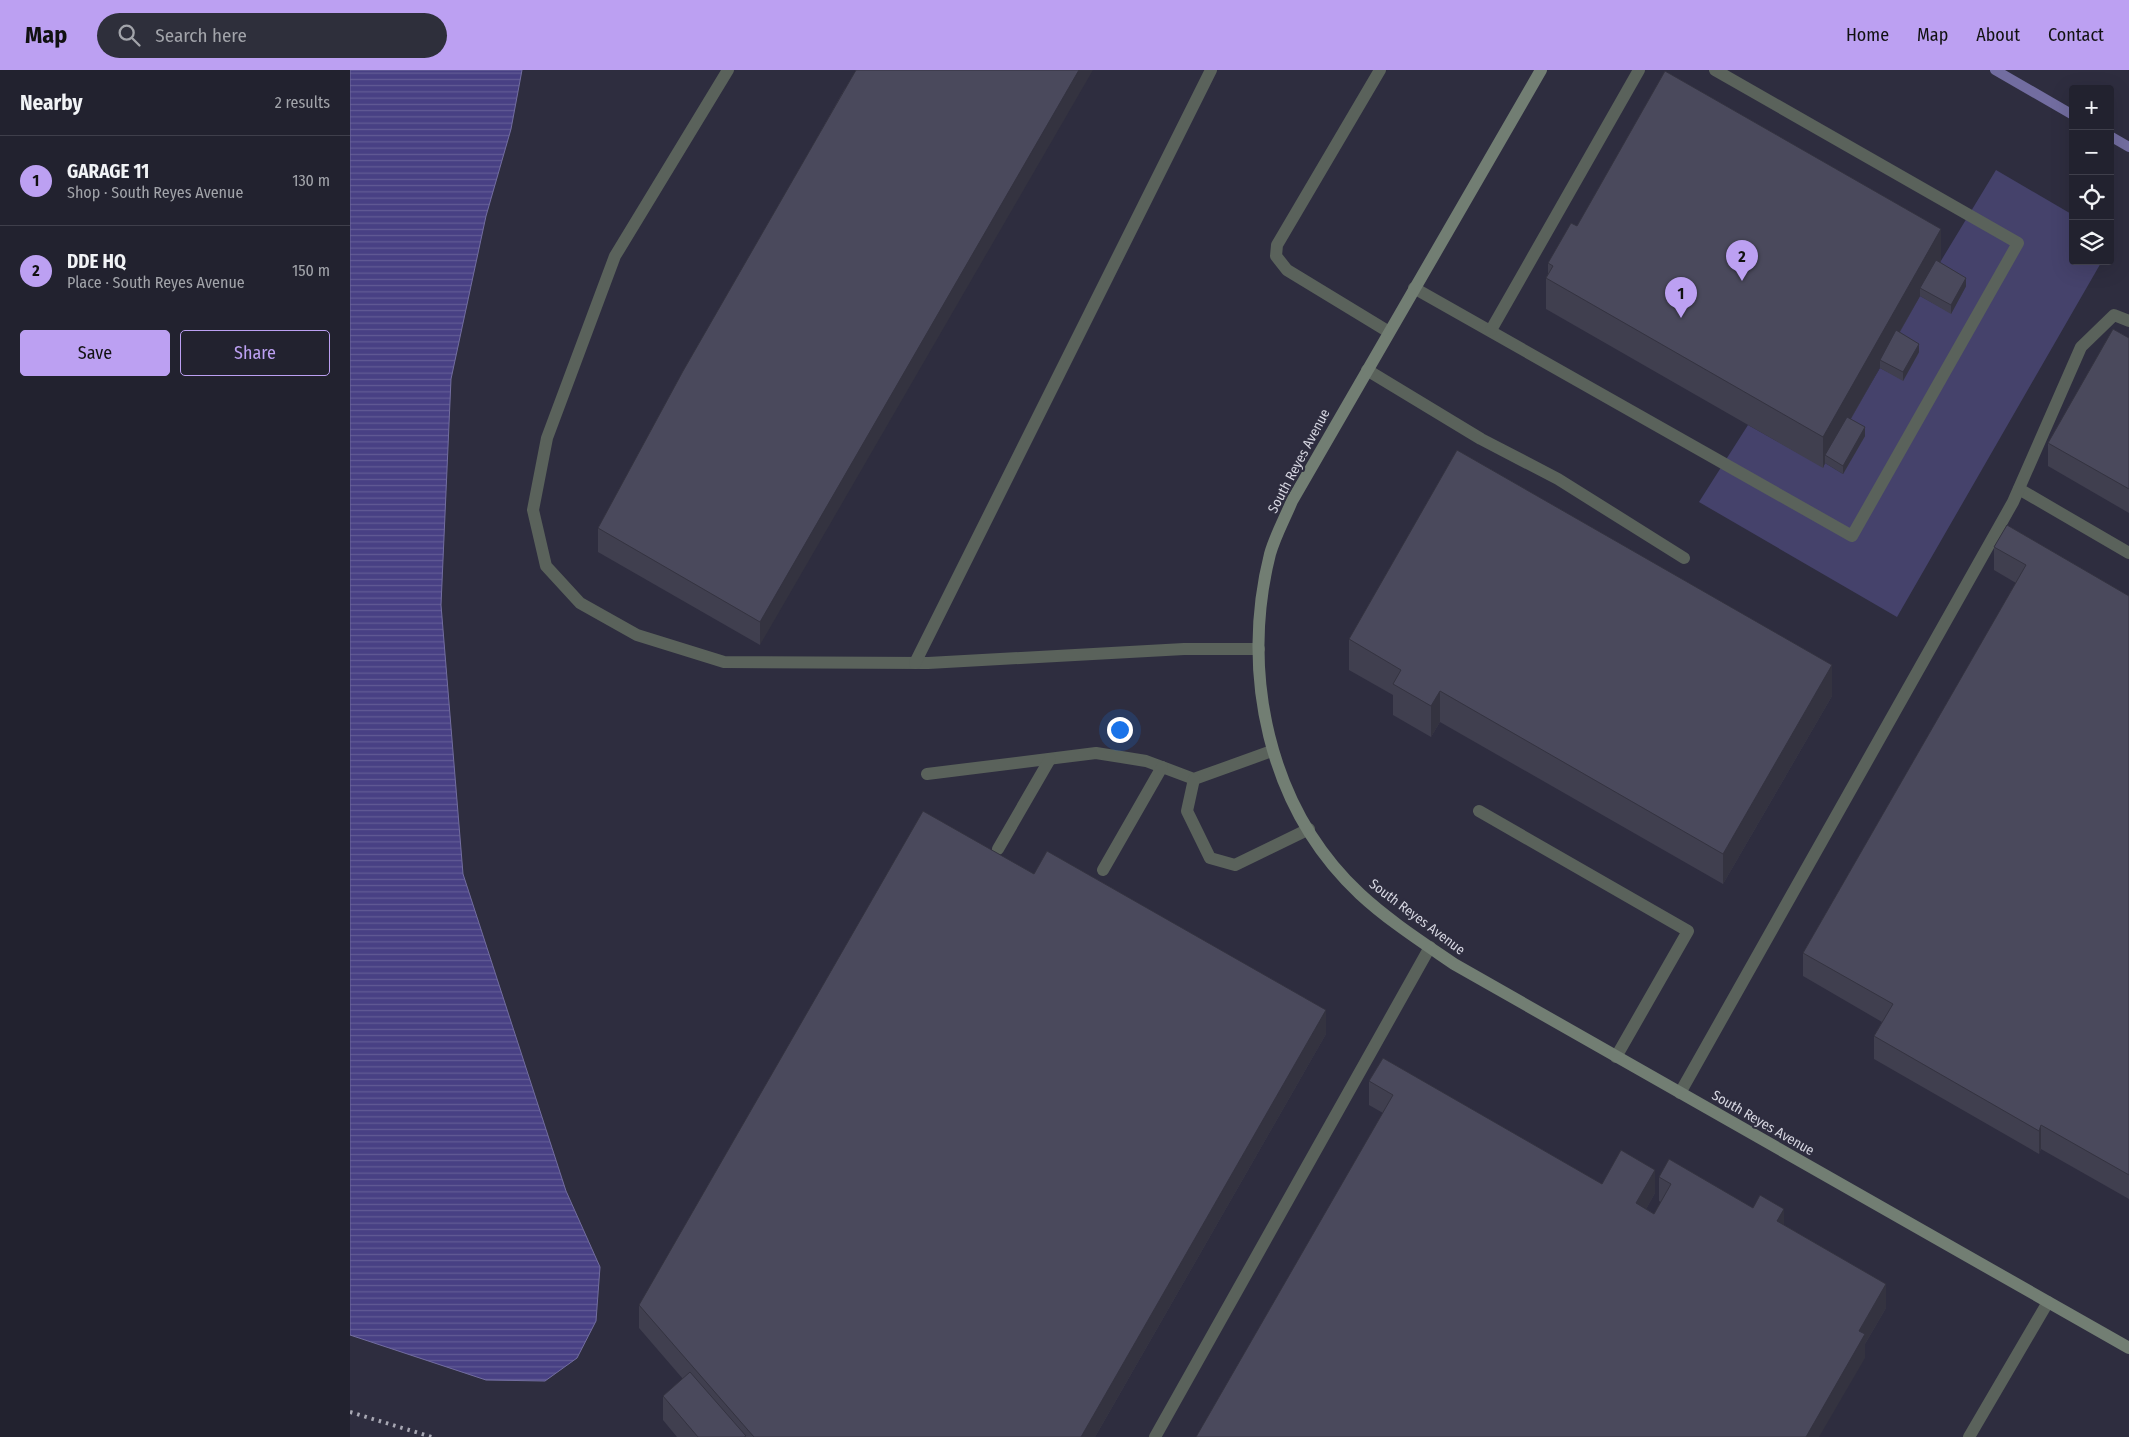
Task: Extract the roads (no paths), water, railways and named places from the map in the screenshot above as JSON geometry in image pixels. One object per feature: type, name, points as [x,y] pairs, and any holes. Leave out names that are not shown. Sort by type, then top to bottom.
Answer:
[{"type":"street","name":"South Reyes Avenue","points":[[1541,70],[1292,501],[1271,553],[1261,604],[1258,663],[1265,722],[1277,767],[1309,829],[1324,853],[1359,893],[1430,948],[1454,964],[1616,1057],[2129,1348]]},
{"type":"lane","points":[[728,70],[615,256],[547,438],[533,510],[546,566],[580,603],[637,635],[724,662],[915,663],[1184,649],[1258,649]]},
{"type":"lane","points":[[915,663],[1211,70]]},
{"type":"lane","points":[[1380,70],[1277,245],[1276,256],[1287,270],[1389,332]]},
{"type":"lane","points":[[1491,330],[1639,70]]},
{"type":"lane","points":[[1414,288],[1852,536],[2018,243],[1715,70]]},
{"type":"lane","points":[[1680,1093],[2019,489],[2081,347],[2114,315],[2129,321]]},
{"type":"lane","points":[[1367,370],[1481,438],[1558,479],[1684,558]]},
{"type":"lane","points":[[2019,489],[2129,553]]},
{"type":"lane","points":[[927,774],[1096,753],[1146,761],[1194,779],[1272,752]]},
{"type":"lane","points":[[998,849],[1050,758]]},
{"type":"lane","points":[[1103,870],[1162,767]]},
{"type":"lane","points":[[1194,779],[1187,811],[1210,858],[1235,865],[1309,829]]},
{"type":"lane","points":[[1479,812],[1688,931],[1616,1057]]},
{"type":"lane","points":[[1155,1437],[1430,948]]},
{"type":"lane","points":[[1969,1437],[2048,1302]]},
{"type":"waterway","points":[[1995,70],[2069,113]]},
{"type":"waterway","points":[[2114,138],[2129,147]]},
{"type":"railway","points":[[350,1412],[432,1437]]},
{"type":"place","name":"DDE HQ","points":[[1742,281]]},
{"type":"place","name":"GARAGE 11","points":[[1681,318]]}]
